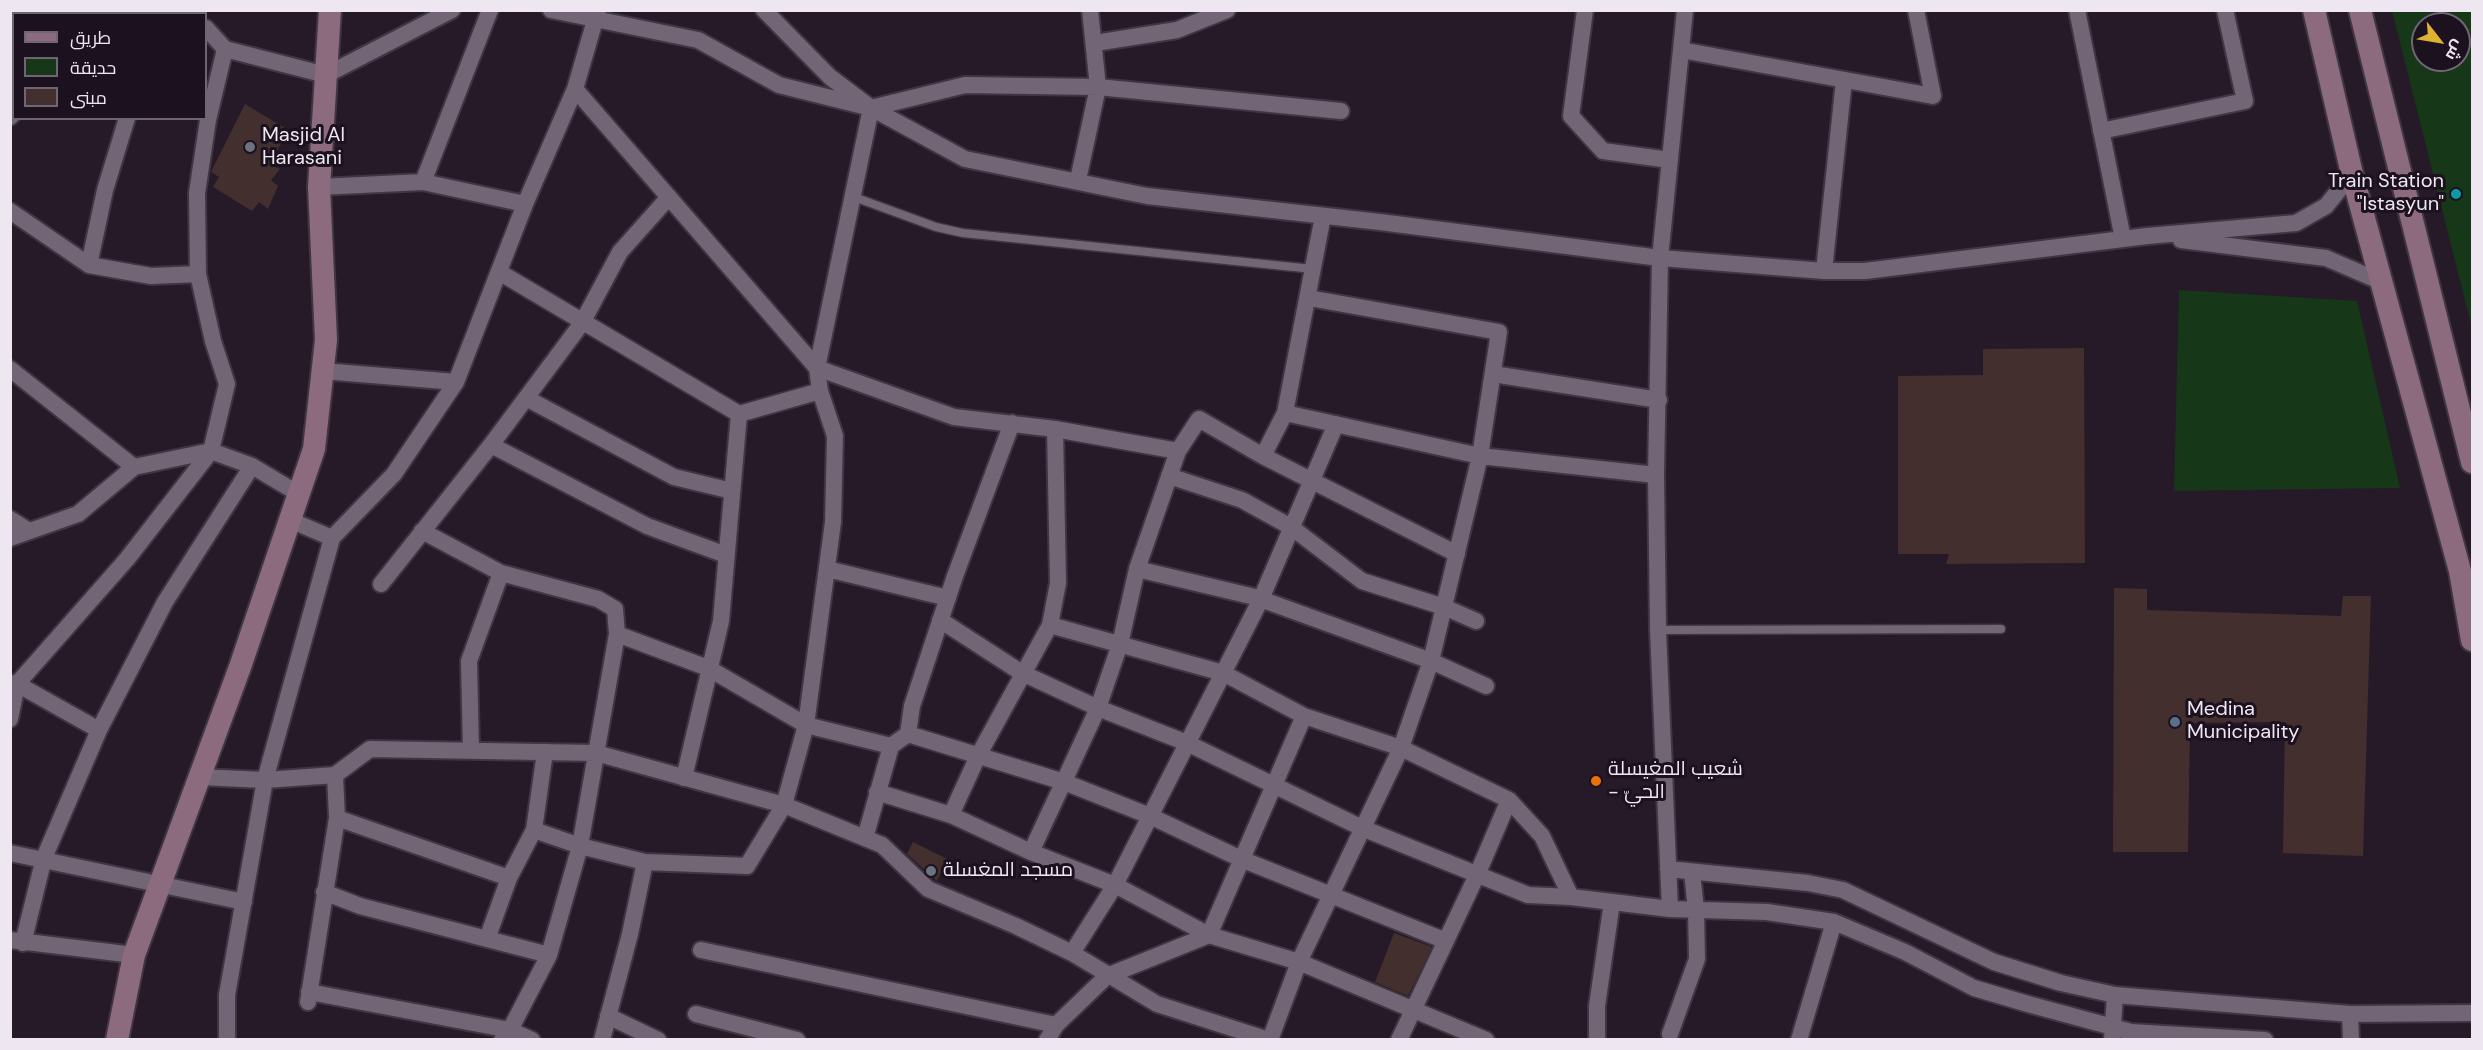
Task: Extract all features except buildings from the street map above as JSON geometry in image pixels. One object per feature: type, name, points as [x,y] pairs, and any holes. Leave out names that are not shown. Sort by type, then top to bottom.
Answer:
[{"type":"main road","points":[[117,1040],[134,955],[200,777],[314,449],[326,340],[319,188],[330,10]]},
{"type":"main road","points":[[2314,10],[2352,174],[2384,283],[2460,571],[2472,640]]},
{"type":"main road","points":[[2360,10],[2472,462]]},
{"type":"street","points":[[207,29],[225,49],[326,75],[452,10]]},
{"type":"street","points":[[423,182],[490,10]]},
{"type":"street","points":[[551,10],[597,15],[698,40],[779,85],[871,108],[965,85],[1098,87],[1341,111]]},
{"type":"street","points":[[764,10],[830,76],[871,108],[965,159],[1078,180],[1147,196],[1660,258],[1824,272],[1865,271],[2147,236],[2296,223],[2326,206],[2352,174]]},
{"type":"street","points":[[1078,180],[1098,87],[1090,10]]},
{"type":"street","points":[[1095,43],[1177,30],[1227,10]]},
{"type":"street","points":[[1585,10],[1570,116],[1603,151],[1670,160]]},
{"type":"street","points":[[1670,909],[1658,630],[1656,476],[1660,258],[1685,10]]},
{"type":"street","points":[[1681,50],[1933,96],[1916,10]]},
{"type":"street","points":[[2077,10],[2123,239]]},
{"type":"street","points":[[2101,131],[2245,101],[2225,10]]},
{"type":"street","points":[[227,1040],[227,995],[265,780],[332,538],[394,474],[456,382],[525,204],[575,89],[597,15]]},
{"type":"street","points":[[10,719],[14,683],[126,559],[212,451],[227,384],[213,341],[198,274],[197,193],[208,120],[225,49]]},
{"type":"street","points":[[1824,272],[1844,80]]},
{"type":"street","points":[[575,89],[817,368],[954,417],[1055,429],[1178,451]]},
{"type":"street","points":[[534,830],[580,846],[645,862],[747,866],[783,805],[806,725],[833,522],[835,436],[820,391],[817,368],[871,108]]},
{"type":"street","points":[[89,265],[105,190],[126,120]]},
{"type":"street","points":[[319,188],[423,182],[525,204]]},
{"type":"street","points":[[381,584],[491,445],[582,323],[620,252],[669,197]]},
{"type":"street","points":[[10,211],[89,265],[151,276],[198,274]]},
{"type":"street","points":[[1263,456],[1285,412],[1309,298],[1323,216]]},
{"type":"street","points":[[2147,236],[2246,246],[2326,258],[2384,283]]},
{"type":"street","points":[[499,272],[739,414],[820,391]]},
{"type":"street","points":[[200,777],[265,780],[335,775],[370,749],[596,753],[783,805],[882,845],[928,889],[1016,926],[1072,953],[1157,1004],[1269,1040],[1299,962],[1401,748],[1431,661],[1480,456],[1499,332],[1309,298]]},
{"type":"street","points":[[10,369],[134,467]]},
{"type":"street","points":[[322,371],[456,382]]},
{"type":"street","points":[[1493,374],[1659,400]]},
{"type":"street","points":[[526,398],[674,477],[732,492]]},
{"type":"street","points":[[1285,412],[1480,456],[1656,476]]},
{"type":"street","points":[[684,778],[708,668],[721,621],[739,414]]},
{"type":"street","points":[[1031,852],[1098,708],[1120,644],[1137,569],[1169,476],[1178,451],[1199,418],[1263,456],[1456,554]]},
{"type":"street","points":[[865,838],[891,746],[908,734],[912,706],[940,620],[1012,423]]},
{"type":"street","points":[[1072,953],[1115,885],[1261,599],[1336,424]]},
{"type":"street","points":[[951,815],[978,756],[1050,625],[1058,583],[1055,429]]},
{"type":"street","points":[[491,445],[647,526],[726,555]]},
{"type":"street","points":[[10,538],[78,514],[134,467],[212,451],[252,466],[299,494]]},
{"type":"street","points":[[134,955],[17,942],[44,858],[99,730],[165,602],[252,466]]},
{"type":"street","points":[[1169,476],[1242,500],[1291,527],[1362,581],[1444,607],[1476,621]]},
{"type":"street","points":[[10,519],[29,531]]},
{"type":"street","points":[[290,520],[332,538]]},
{"type":"street","points":[[422,531],[501,573],[598,598],[615,609],[617,634],[580,846],[549,955],[506,1035]]},
{"type":"street","points":[[1137,569],[1261,599],[1431,661],[1486,686]]},
{"type":"street","points":[[827,570],[948,598]]},
{"type":"street","points":[[471,750],[469,661],[501,573]]},
{"type":"street","points":[[940,620],[1022,673],[1098,708],[1187,743],[1362,828],[1528,895],[1571,897],[1670,909],[1767,912],[1834,922],[1905,952],[1974,988],[2112,1033],[2131,1032],[2265,1040]]},
{"type":"street","points":[[1050,625],[1223,673],[1304,716],[1401,748],[1509,800],[1542,836],[1571,897]]},
{"type":"street","points":[[617,634],[708,668],[806,725],[891,746]]},
{"type":"street","points":[[14,683],[99,730]]},
{"type":"street","points":[[1047,1040],[1056,1024],[1107,976],[1209,935],[1304,716]]},
{"type":"street","points":[[908,734],[1064,782],[1150,816],[1241,859],[1446,941]]},
{"type":"street","points":[[487,939],[509,878],[534,830],[545,752]]},
{"type":"street","points":[[335,775],[337,818],[309,997],[532,1040]]},
{"type":"street","points":[[877,792],[951,815],[1031,852],[1115,885],[1209,935],[1299,962],[1486,1040]]},
{"type":"street","points":[[1399,1040],[1477,875],[1509,800]]},
{"type":"street","points":[[337,818],[509,878]]},
{"type":"street","points":[[10,853],[44,858],[244,902]]},
{"type":"street","points":[[602,1040],[630,934],[645,862]]},
{"type":"street","points":[[1668,869],[1808,883],[1843,890],[1994,962],[2061,983],[2115,995],[2350,1014],[2472,1013]]},
{"type":"street","points":[[1673,1038],[1697,959],[1696,910],[1692,872]]},
{"type":"street","points":[[324,892],[360,906],[549,955]]},
{"type":"street","points":[[1597,1040],[1597,1006],[1612,902]]},
{"type":"street","points":[[1799,1040],[1834,922]]},
{"type":"street","points":[[701,950],[1056,1024]]},
{"type":"street","points":[[2112,1033],[2115,995]]},
{"type":"street","points":[[696,1014],[797,1040]]},
{"type":"street","points":[[2350,1014],[2351,1040]]},
{"type":"street","points":[[608,1016],[658,1040]]},
{"type":"lane","points":[[854,197],[936,227],[963,233],[1314,269]]},
{"type":"lane","points":[[1658,630],[2001,629]]},
{"type":"green space","name":"Train Station \"Istasyun\"","points":[[2392,11],[2472,11],[2472,328]]},
{"type":"green space","points":[[2179,290],[2357,301],[2400,488],[2174,491]]},
{"type":"place","name":"Masjid Al Harasani","points":[[250,147]]},
{"type":"place","name":"Train Station \"Istasyun\"","points":[[2456,194]]},
{"type":"place","name":"Medina Municipality","points":[[2175,722]]},
{"type":"place","name":"شعيب المغيسلة - الحيّ","points":[[1596,781]]},
{"type":"place","name":"مسجد المغسلة","points":[[931,871]]}]
